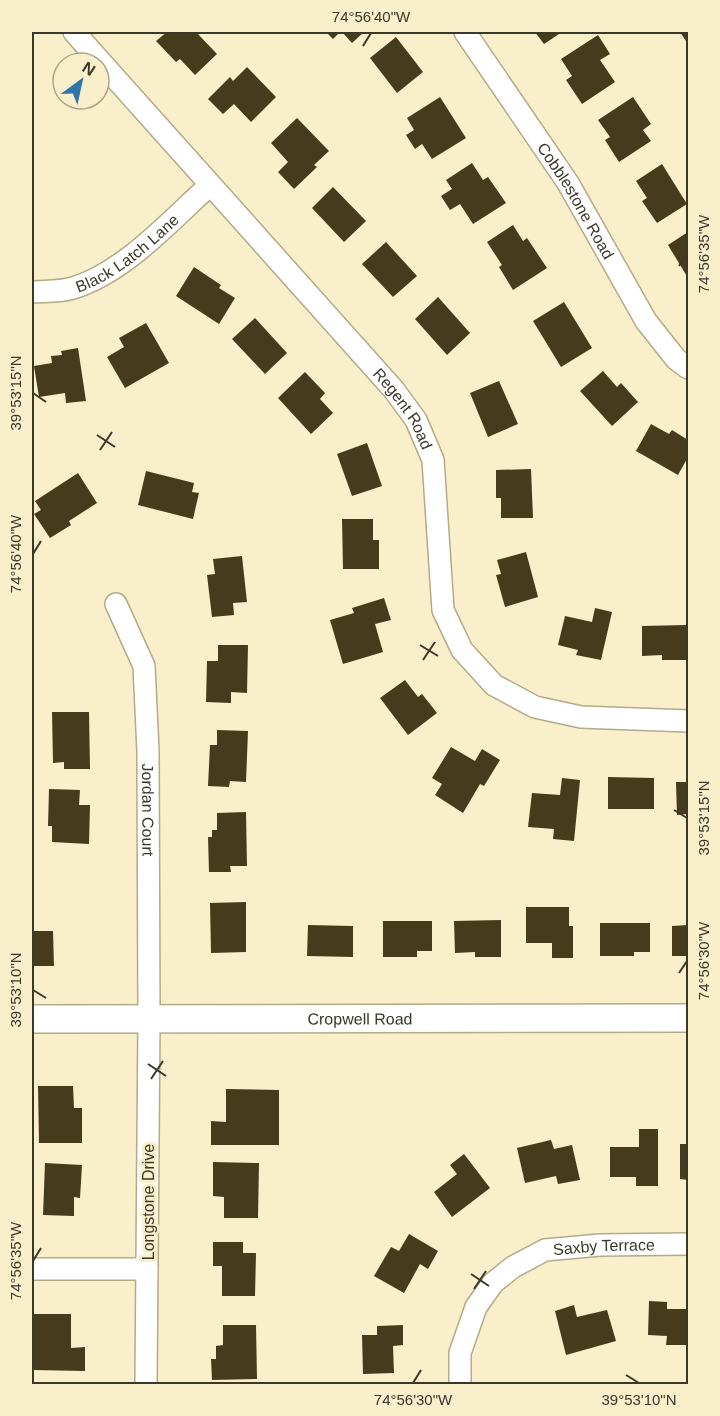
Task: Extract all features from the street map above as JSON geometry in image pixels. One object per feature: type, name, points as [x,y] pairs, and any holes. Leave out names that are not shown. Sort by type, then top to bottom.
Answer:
[{"type":"street","name":"Regent Road","points":[[74,32],[394,390],[416,420],[433,460],[443,610],[462,650],[494,685],[536,707],[581,717],[688,721]]},
{"type":"street","name":"Cobblestone Road","points":[[465,32],[568,183],[646,321],[676,359],[688,368]]},
{"type":"street","name":"Black Latch Lane","points":[[32,292],[71,289],[99,279],[122,265],[210,185]]},
{"type":"street","name":"Jordan Court","points":[[116,604],[144,666],[148,751],[149,1020]]},
{"type":"street","name":"Cropwell Road","points":[[32,1019],[688,1018]]},
{"type":"street","name":"Longstone Drive","points":[[147,1384],[149,1020]]},
{"type":"street","name":"Saxby Terrace","points":[[460,1384],[460,1353],[476,1307],[493,1283],[513,1267],[545,1250],[600,1245],[688,1244]]},
{"type":"street","points":[[32,1269],[147,1269]]},
{"type":"building","points":[[167,32],[196,32],[217,54],[195,75],[180,59],[176,62],[156,41]]},
{"type":"building","points":[[326,32],[340,32],[333,39]]},
{"type":"building","points":[[342,32],[364,32],[352,43]]},
{"type":"building","points":[[535,32],[562,32],[544,44]]},
{"type":"building","points":[[680,32],[688,32],[688,40],[686,41]]},
{"type":"building","points":[[598,35],[610,54],[600,60],[615,82],[582,104],[566,80],[572,76],[561,59]]},
{"type":"building","points":[[396,37],[423,72],[397,93],[370,58]]},
{"type":"building","points":[[247,67],[276,97],[251,122],[234,104],[223,114],[208,99],[230,77],[233,81]]},
{"type":"building","points":[[440,97],[466,138],[432,159],[422,144],[415,149],[406,135],[414,130],[407,118]]},
{"type":"building","points":[[633,97],[651,124],[643,130],[651,141],[619,162],[605,140],[610,137],[598,120]]},
{"type":"building","points":[[297,118],[329,151],[314,165],[317,167],[294,189],[278,172],[288,162],[271,143]]},
{"type":"building","points":[[472,163],[483,180],[488,177],[506,203],[473,224],[460,204],[450,210],[441,196],[452,189],[446,180]]},
{"type":"building","points":[[662,164],[687,204],[657,223],[642,201],[647,198],[636,181]]},
{"type":"building","points":[[333,187],[366,221],[344,242],[312,208]]},
{"type":"building","points":[[513,225],[523,241],[527,238],[547,268],[513,290],[499,267],[502,265],[487,242]]},
{"type":"building","points":[[688,232],[688,278],[668,245]]},
{"type":"building","points":[[386,242],[417,276],[393,297],[362,264]]},
{"type":"building","points":[[194,267],[221,285],[219,288],[235,298],[219,324],[176,296]]},
{"type":"building","points":[[438,297],[470,333],[447,355],[415,319]]},
{"type":"building","points":[[564,302],[592,348],[561,367],[533,321]]},
{"type":"building","points":[[255,318],[287,353],[265,374],[232,339]]},
{"type":"building","points":[[146,323],[169,363],[125,388],[107,357],[124,347],[119,338]]},
{"type":"building","points":[[78,348],[86,401],[66,403],[65,393],[39,397],[34,366],[52,363],[51,356],[62,355],[61,351]]},
{"type":"building","points":[[603,371],[617,387],[621,383],[638,402],[612,426],[580,391]]},
{"type":"building","points":[[305,372],[325,393],[320,399],[333,413],[311,434],[278,398]]},
{"type":"building","points":[[499,381],[518,424],[488,437],[470,393]]},
{"type":"building","points":[[651,424],[669,434],[672,430],[688,440],[688,457],[678,475],[636,451]]},
{"type":"building","points":[[367,443],[382,486],[352,496],[337,454]]},
{"type":"building","points":[[531,469],[533,518],[501,518],[501,498],[496,498],[496,470]]},
{"type":"building","points":[[146,471],[194,483],[192,492],[199,493],[193,519],[138,505]]},
{"type":"building","points":[[78,473],[97,503],[69,521],[71,525],[50,538],[34,514],[41,510],[35,501]]},
{"type":"building","points":[[342,519],[373,519],[373,540],[379,540],[379,569],[343,569]]},
{"type":"building","points":[[526,552],[538,597],[505,607],[496,575],[501,574],[497,560]]},
{"type":"building","points":[[242,556],[247,602],[233,603],[234,615],[212,617],[207,575],[215,574],[213,559]]},
{"type":"building","points":[[384,598],[391,620],[375,624],[383,652],[343,664],[330,620],[354,613],[352,608]]},
{"type":"building","points":[[595,608],[612,612],[601,660],[576,655],[578,650],[558,645],[565,616],[592,622]]},
{"type":"building","points":[[686,625],[687,660],[662,660],[662,655],[642,656],[642,626]]},
{"type":"building","points":[[218,645],[248,645],[247,693],[231,692],[231,703],[206,702],[207,661],[218,661]]},
{"type":"building","points":[[405,680],[418,697],[422,694],[437,713],[408,735],[380,698]]},
{"type":"building","points":[[52,712],[89,712],[90,769],[64,769],[64,762],[53,763]]},
{"type":"building","points":[[217,730],[248,731],[246,782],[230,781],[229,787],[208,786],[210,745],[217,745]]},
{"type":"building","points":[[451,747],[475,761],[482,749],[500,760],[484,786],[480,784],[463,813],[435,795],[442,784],[432,778]]},
{"type":"building","points":[[608,777],[654,778],[654,809],[608,809]]},
{"type":"building","points":[[562,778],[580,780],[574,841],[553,839],[554,829],[528,827],[532,793],[560,795]]},
{"type":"building","points":[[676,782],[688,782],[688,814],[677,815]]},
{"type":"building","points":[[49,789],[80,790],[79,805],[90,805],[89,844],[52,842],[52,826],[48,826]]},
{"type":"building","points":[[246,812],[247,866],[230,866],[231,872],[209,872],[208,837],[212,837],[212,830],[217,830],[217,813]]},
{"type":"building","points":[[246,902],[246,952],[211,953],[210,903]]},
{"type":"building","points":[[526,907],[569,907],[569,926],[573,926],[573,958],[552,958],[552,943],[526,943]]},
{"type":"building","points":[[501,920],[501,957],[475,957],[475,952],[455,953],[454,921]]},
{"type":"building","points":[[383,921],[432,921],[432,951],[417,951],[417,957],[383,957]]},
{"type":"building","points":[[600,923],[650,923],[650,952],[634,952],[634,956],[600,956]]},
{"type":"building","points":[[308,925],[353,926],[353,957],[307,956]]},
{"type":"building","points":[[688,925],[688,956],[672,956],[672,926]]},
{"type":"building","points":[[32,931],[53,931],[54,966],[32,966]]},
{"type":"building","points":[[38,1086],[73,1086],[74,1108],[82,1108],[82,1143],[39,1143]]},
{"type":"building","points":[[226,1089],[279,1090],[279,1145],[211,1145],[211,1121],[226,1122]]},
{"type":"building","points":[[639,1129],[658,1129],[658,1186],[636,1186],[636,1177],[610,1177],[610,1147],[639,1147]]},
{"type":"building","points":[[551,1140],[554,1149],[572,1145],[580,1180],[558,1184],[556,1176],[525,1183],[517,1148]]},
{"type":"building","points":[[680,1144],[688,1144],[688,1180],[680,1179]]},
{"type":"building","points":[[464,1154],[490,1188],[452,1217],[434,1192],[457,1174],[450,1165]]},
{"type":"building","points":[[213,1162],[259,1163],[258,1218],[224,1218],[224,1197],[213,1196]]},
{"type":"building","points":[[45,1163],[82,1165],[80,1198],[74,1197],[74,1216],[43,1215]]},
{"type":"building","points":[[409,1234],[438,1251],[428,1269],[420,1264],[404,1293],[374,1276],[391,1247],[399,1251]]},
{"type":"building","points":[[213,1242],[243,1242],[243,1253],[256,1253],[255,1296],[222,1296],[222,1266],[213,1266]]},
{"type":"building","points":[[649,1301],[667,1302],[667,1309],[688,1309],[688,1345],[666,1345],[667,1336],[648,1335]]},
{"type":"building","points":[[574,1305],[577,1317],[607,1310],[616,1341],[566,1355],[555,1311]]},
{"type":"building","points":[[32,1314],[71,1314],[71,1348],[85,1347],[85,1371],[32,1370]]},
{"type":"building","points":[[223,1325],[256,1325],[257,1379],[212,1380],[211,1359],[216,1359],[216,1346],[223,1345]]},
{"type":"building","points":[[403,1325],[403,1345],[393,1346],[394,1373],[363,1374],[362,1335],[377,1335],[377,1326]]}]
